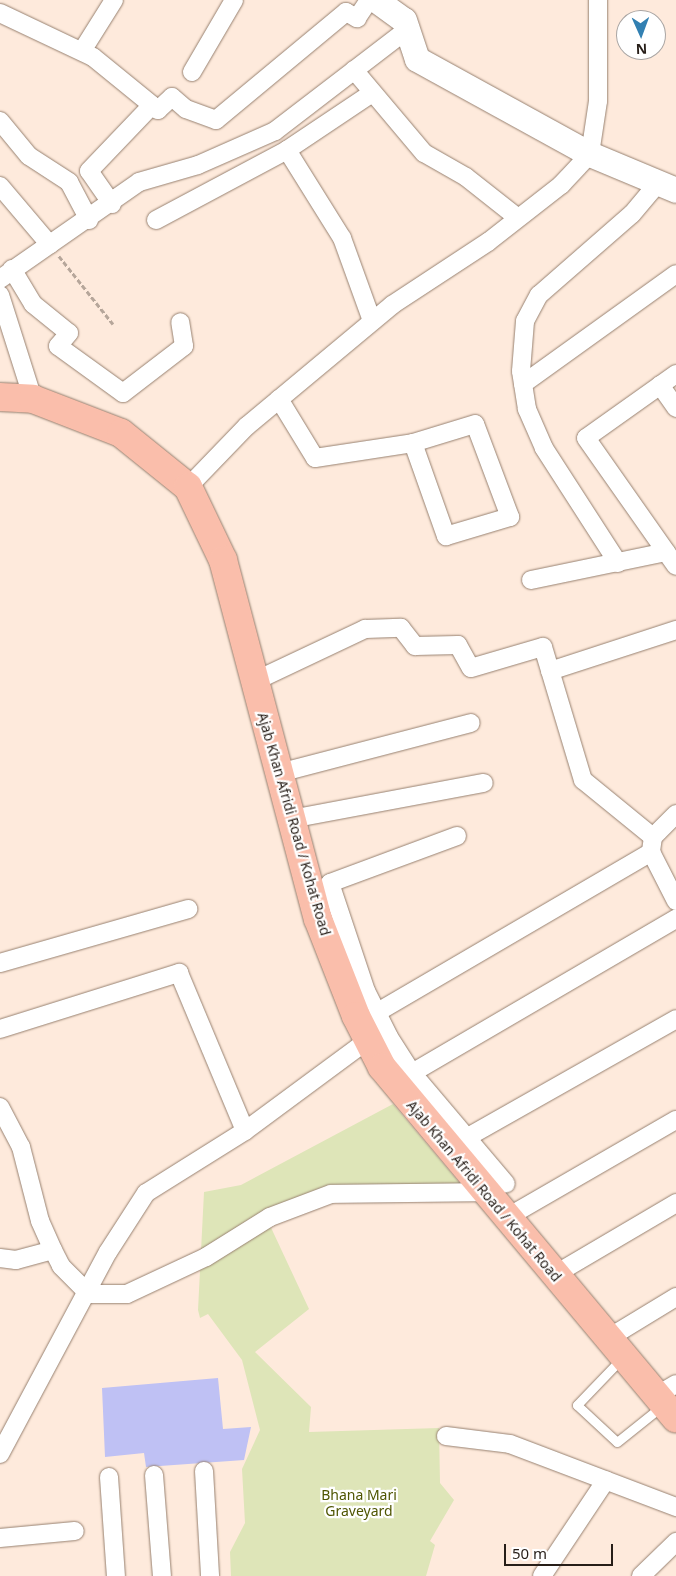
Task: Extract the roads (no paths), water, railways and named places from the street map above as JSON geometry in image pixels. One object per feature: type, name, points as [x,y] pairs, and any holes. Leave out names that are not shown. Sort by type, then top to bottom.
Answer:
[{"type":"main road","name":"Ajab Khan Afridi Road / Kohat Road","points":[[0,397],[33,399],[121,433],[188,487],[223,560],[318,919],[368,1040],[382,1067],[497,1188],[506,1218],[615,1348],[668,1401]]},
{"type":"street","points":[[82,51],[114,0]]},
{"type":"street","points":[[192,72],[234,0]]},
{"type":"street","points":[[188,487],[279,399],[372,321],[518,218],[590,154],[598,101],[598,0]]},
{"type":"street","points":[[0,13],[82,51],[158,110],[172,97],[186,109],[216,120],[346,12],[357,18],[384,2],[409,28],[417,59],[590,154],[667,186],[539,295],[525,321],[523,384],[527,409],[544,448],[618,563]]},
{"type":"street","points":[[180,322],[184,346],[124,393],[58,346],[68,333],[32,304],[6,274],[89,220],[139,182],[198,165],[275,131],[409,28]]},
{"type":"street","points":[[354,70],[424,152],[466,177],[518,218]]},
{"type":"street","points":[[156,220],[287,150],[372,93]]},
{"type":"street","points":[[112,204],[89,171],[152,105]]},
{"type":"street","points":[[0,121],[29,156],[69,182],[89,220]]},
{"type":"street","points":[[287,150],[342,238],[372,321]]},
{"type":"street","points":[[0,186],[50,245]]},
{"type":"street","points":[[523,384],[676,274]]},
{"type":"street","points":[[0,295],[33,399]]},
{"type":"street","points":[[673,561],[586,438],[676,374]]},
{"type":"street","points":[[660,385],[676,408]]},
{"type":"street","points":[[279,399],[315,458],[413,442],[474,424],[510,517],[446,536],[413,442]]},
{"type":"street","points":[[531,580],[618,563],[673,561]]},
{"type":"street","points":[[254,681],[365,629],[401,628],[416,646],[458,644],[471,668],[543,647],[583,780],[652,844],[676,901]]},
{"type":"street","points":[[550,671],[676,630]]},
{"type":"street","points":[[279,772],[471,723]]},
{"type":"street","points":[[291,819],[484,783]]},
{"type":"street","points":[[376,1013],[652,844],[676,814]]},
{"type":"street","points":[[0,1107],[21,1147],[40,1220],[53,1250],[61,1266],[89,1294],[127,1294],[206,1258],[270,1217],[331,1194],[497,1188],[466,1138],[412,1073],[376,1013],[330,883],[456,836]]},
{"type":"street","points":[[0,963],[188,909]]},
{"type":"street","points":[[412,1073],[676,919]]},
{"type":"street","points":[[0,1029],[179,973],[246,1132]]},
{"type":"street","points":[[466,1138],[676,1019]]},
{"type":"street","points":[[0,1454],[89,1294],[108,1252],[146,1193],[246,1132],[368,1040]]},
{"type":"street","points":[[506,1218],[676,1120]]},
{"type":"street","points":[[554,1275],[676,1203]]},
{"type":"street","points":[[0,1258],[16,1260],[53,1250]]},
{"type":"street","points":[[615,1348],[676,1297]]},
{"type":"street","points":[[446,1436],[510,1444],[676,1507]]},
{"type":"street","points":[[204,1472],[210,1576]]},
{"type":"street","points":[[154,1475],[162,1576]]},
{"type":"street","points":[[109,1477],[116,1576]]},
{"type":"street","points":[[542,1576],[606,1480]]},
{"type":"street","points":[[0,1538],[75,1531]]},
{"type":"street","points":[[641,1576],[676,1542]]},
{"type":"lane","points":[[615,1348],[577,1405],[618,1442],[668,1401]]},
{"type":"park label","name":"Bhana Mari Graveyard","points":[[359,1504]]}]
